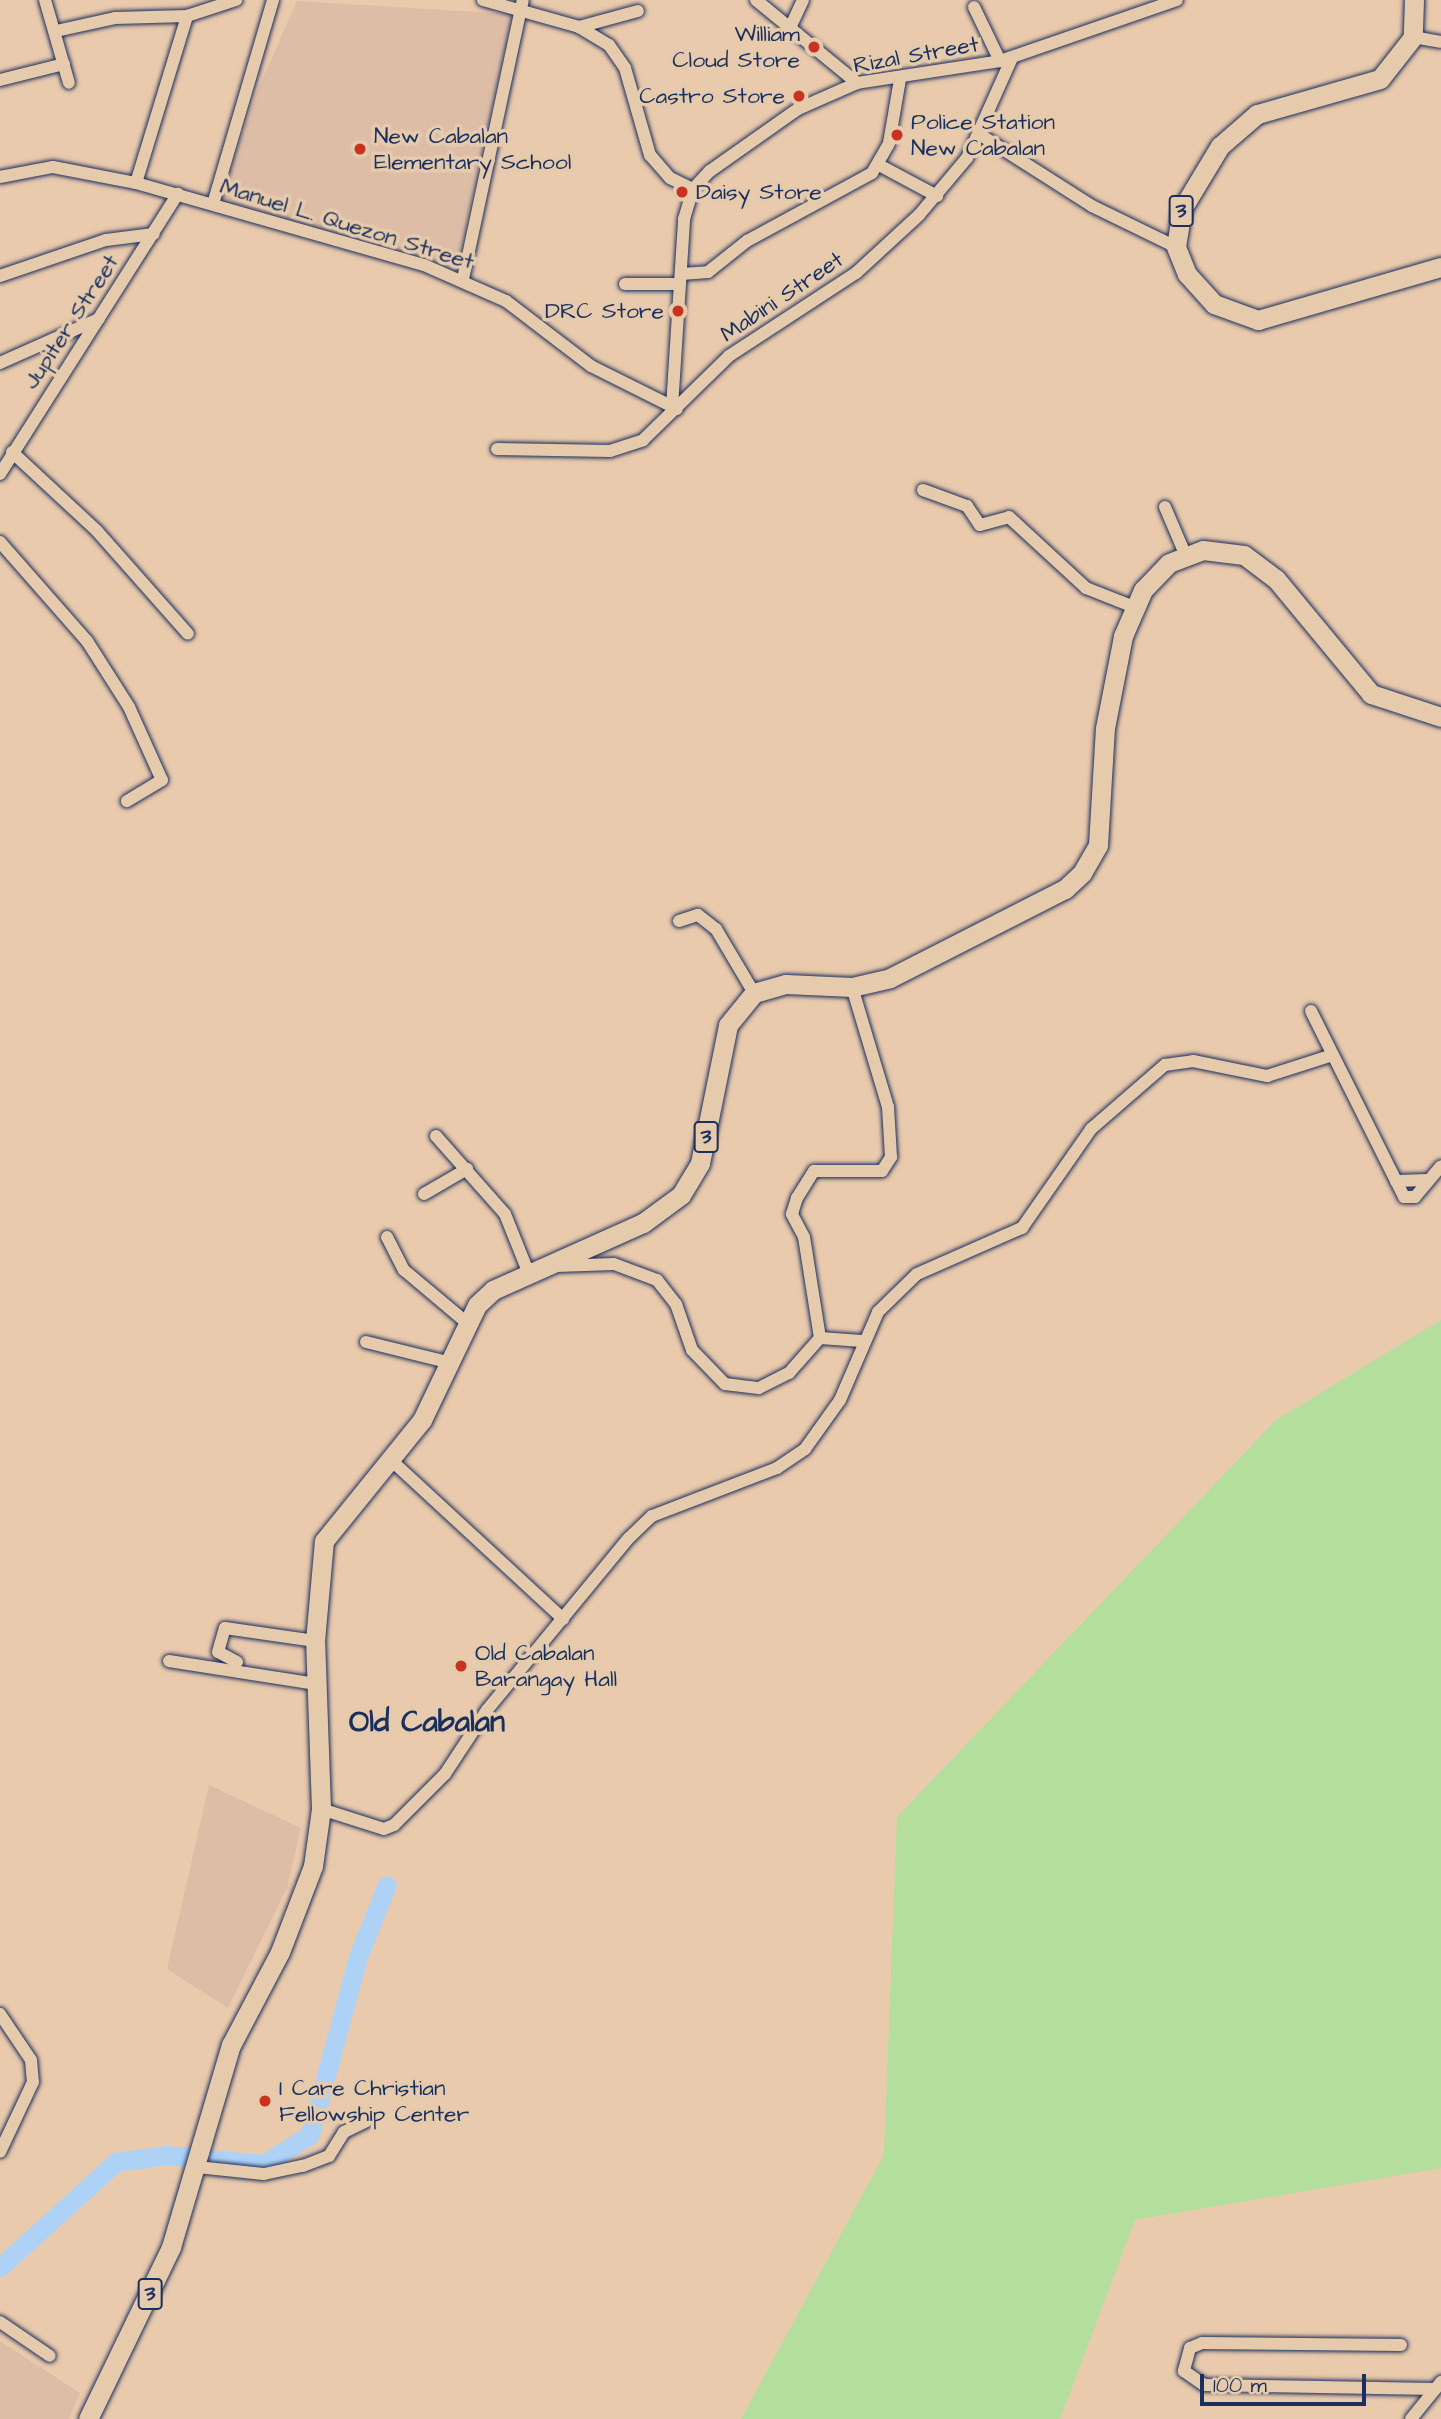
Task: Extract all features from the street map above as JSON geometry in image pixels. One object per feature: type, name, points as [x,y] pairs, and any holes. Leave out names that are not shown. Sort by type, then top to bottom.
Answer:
[{"type":"highway","points":[[1413,37],[1414,0]]},
{"type":"highway","name":"3","points":[[1413,37],[1380,79],[1282,104],[1235,131],[1191,190],[1177,222],[1176,247],[1186,274],[1214,304],[1258,320],[1441,267]]},
{"type":"highway","points":[[754,993],[786,984],[852,987],[890,978],[1065,889],[1090,863],[1103,813],[1105,729],[1135,607],[1169,563],[1185,554],[1244,555],[1276,579],[1371,694],[1441,717]]},
{"type":"highway","name":"3","points":[[88,2419],[157,2280],[197,2165],[239,2026],[300,1907],[321,1810],[314,1641],[324,1541],[392,1461],[422,1420],[466,1322],[493,1290],[643,1223],[681,1195],[700,1163],[728,1025],[754,993]]},
{"type":"street","points":[[45,0],[69,83]]},
{"type":"street","points":[[56,31],[115,18],[187,16],[236,0]]},
{"type":"street","points":[[214,204],[273,0]]},
{"type":"street","points":[[483,0],[523,5],[579,27],[609,45],[625,68],[658,167],[693,189],[684,219],[675,408]]},
{"type":"street","points":[[756,0],[789,30],[857,83]]},
{"type":"street","points":[[789,30],[803,0]]},
{"type":"street","name":"Rizal Street","points":[[693,189],[768,129],[857,83],[900,79],[1006,60],[1177,0]]},
{"type":"street","points":[[463,279],[523,5]]},
{"type":"street","points":[[974,7],[1006,60]]},
{"type":"street","points":[[579,27],[638,11]]},
{"type":"street","points":[[136,183],[187,16]]},
{"type":"street","points":[[1413,37],[1441,42]]},
{"type":"street","name":"Mabini Street","points":[[497,449],[619,450],[643,440],[729,356],[856,273],[937,196],[979,134],[1006,60]]},
{"type":"street","points":[[0,80],[64,64]]},
{"type":"street","points":[[625,284],[681,279],[708,272],[747,241],[860,184],[879,165],[900,79]]},
{"type":"street","points":[[979,134],[1092,205],[1176,247]]},
{"type":"street","points":[[879,165],[937,196]]},
{"type":"street","name":"Manuel L. Quezon Street","points":[[0,177],[52,167],[136,183],[463,279],[524,313],[591,366],[675,408]]},
{"type":"street","name":"Jupiter Street","points":[[0,474],[178,194]]},
{"type":"street","points":[[0,276],[106,240],[153,234]]},
{"type":"street","points":[[0,363],[99,318]]},
{"type":"street","points":[[12,452],[97,531],[187,634]]},
{"type":"street","points":[[923,490],[967,506],[979,525],[1009,517],[1086,589],[1135,607]]},
{"type":"street","points":[[1165,507],[1185,554]]},
{"type":"street","points":[[0,542],[87,641],[129,707],[162,780],[127,801]]},
{"type":"street","points":[[679,921],[698,915],[716,929],[754,993]]},
{"type":"street","points":[[820,1338],[795,1202],[814,1171],[882,1171],[891,1157],[888,1107],[852,987]]},
{"type":"street","points":[[1311,1011],[1396,1181],[1410,1200],[1441,1166]]},
{"type":"street","points":[[321,1810],[384,1829],[394,1825],[444,1774],[562,1619],[652,1516],[777,1468],[805,1449],[840,1401],[862,1341],[878,1311],[917,1274],[1022,1228],[1091,1129],[1165,1065],[1193,1061],[1267,1076],[1333,1055]]},
{"type":"street","points":[[436,1136],[467,1169],[516,1230],[529,1274]]},
{"type":"street","points":[[424,1194],[467,1169]]},
{"type":"street","points":[[1396,1181],[1427,1180]]},
{"type":"street","points":[[387,1237],[404,1270],[466,1322]]},
{"type":"street","points":[[549,1266],[614,1264],[657,1280],[676,1304],[692,1350],[710,1371],[737,1388],[775,1384],[820,1338],[862,1341]]},
{"type":"street","points":[[366,1342],[447,1362]]},
{"type":"street","points":[[392,1461],[562,1619]]},
{"type":"street","points":[[237,1662],[218,1652],[225,1628],[314,1641]]},
{"type":"street","points":[[169,1661],[316,1684]]},
{"type":"street","points":[[0,2014],[32,2060],[29,2102],[5,2130],[0,2152]]},
{"type":"street","points":[[197,2165],[264,2174],[303,2166],[329,2156],[344,2132],[367,2122]]},
{"type":"street","points":[[0,2322],[50,2356]]},
{"type":"street","points":[[1401,2345],[1202,2343],[1190,2348],[1184,2371],[1204,2385],[1438,2385]]},
{"type":"street","points":[[1411,2419],[1438,2385]]},
{"type":"shaded area","name":"New Cabalan Elementary School","points":[[297,1],[512,14],[455,276],[220,202],[255,96]]},
{"type":"shaded area","points":[[209,1785],[301,1828],[287,1888],[228,2008],[167,1969]]},
{"type":"shaded area","points":[[0,2341],[80,2393],[69,2419],[0,2419]]},
{"type":"green space","points":[[1441,1320],[1441,2168],[1135,2220],[1060,2419],[741,2419],[884,2155],[897,1817],[1276,1420]]},
{"type":"waterway","points":[[0,2267],[116,2162],[166,2155],[263,2164],[310,2135],[359,1954],[387,1885]]},
{"type":"place","name":"William Cloud Store","points":[[814,47]]},
{"type":"place","name":"Castro Store","points":[[799,96]]},
{"type":"place","name":"Police Station New Cabalan","points":[[897,135]]},
{"type":"place","name":"New Cabalan Elementary School","points":[[360,149]]},
{"type":"place","name":"Daisy Store","points":[[682,192]]},
{"type":"place","name":"DRC Store","points":[[678,311]]},
{"type":"place","name":"Old Cabalan Barangay Hall","points":[[461,1666]]},
{"type":"place","name":"I Care Christian Fellowship Center","points":[[265,2101]]},
{"type":"district","name":"Old Cabalan","points":[[427,1722]]}]
